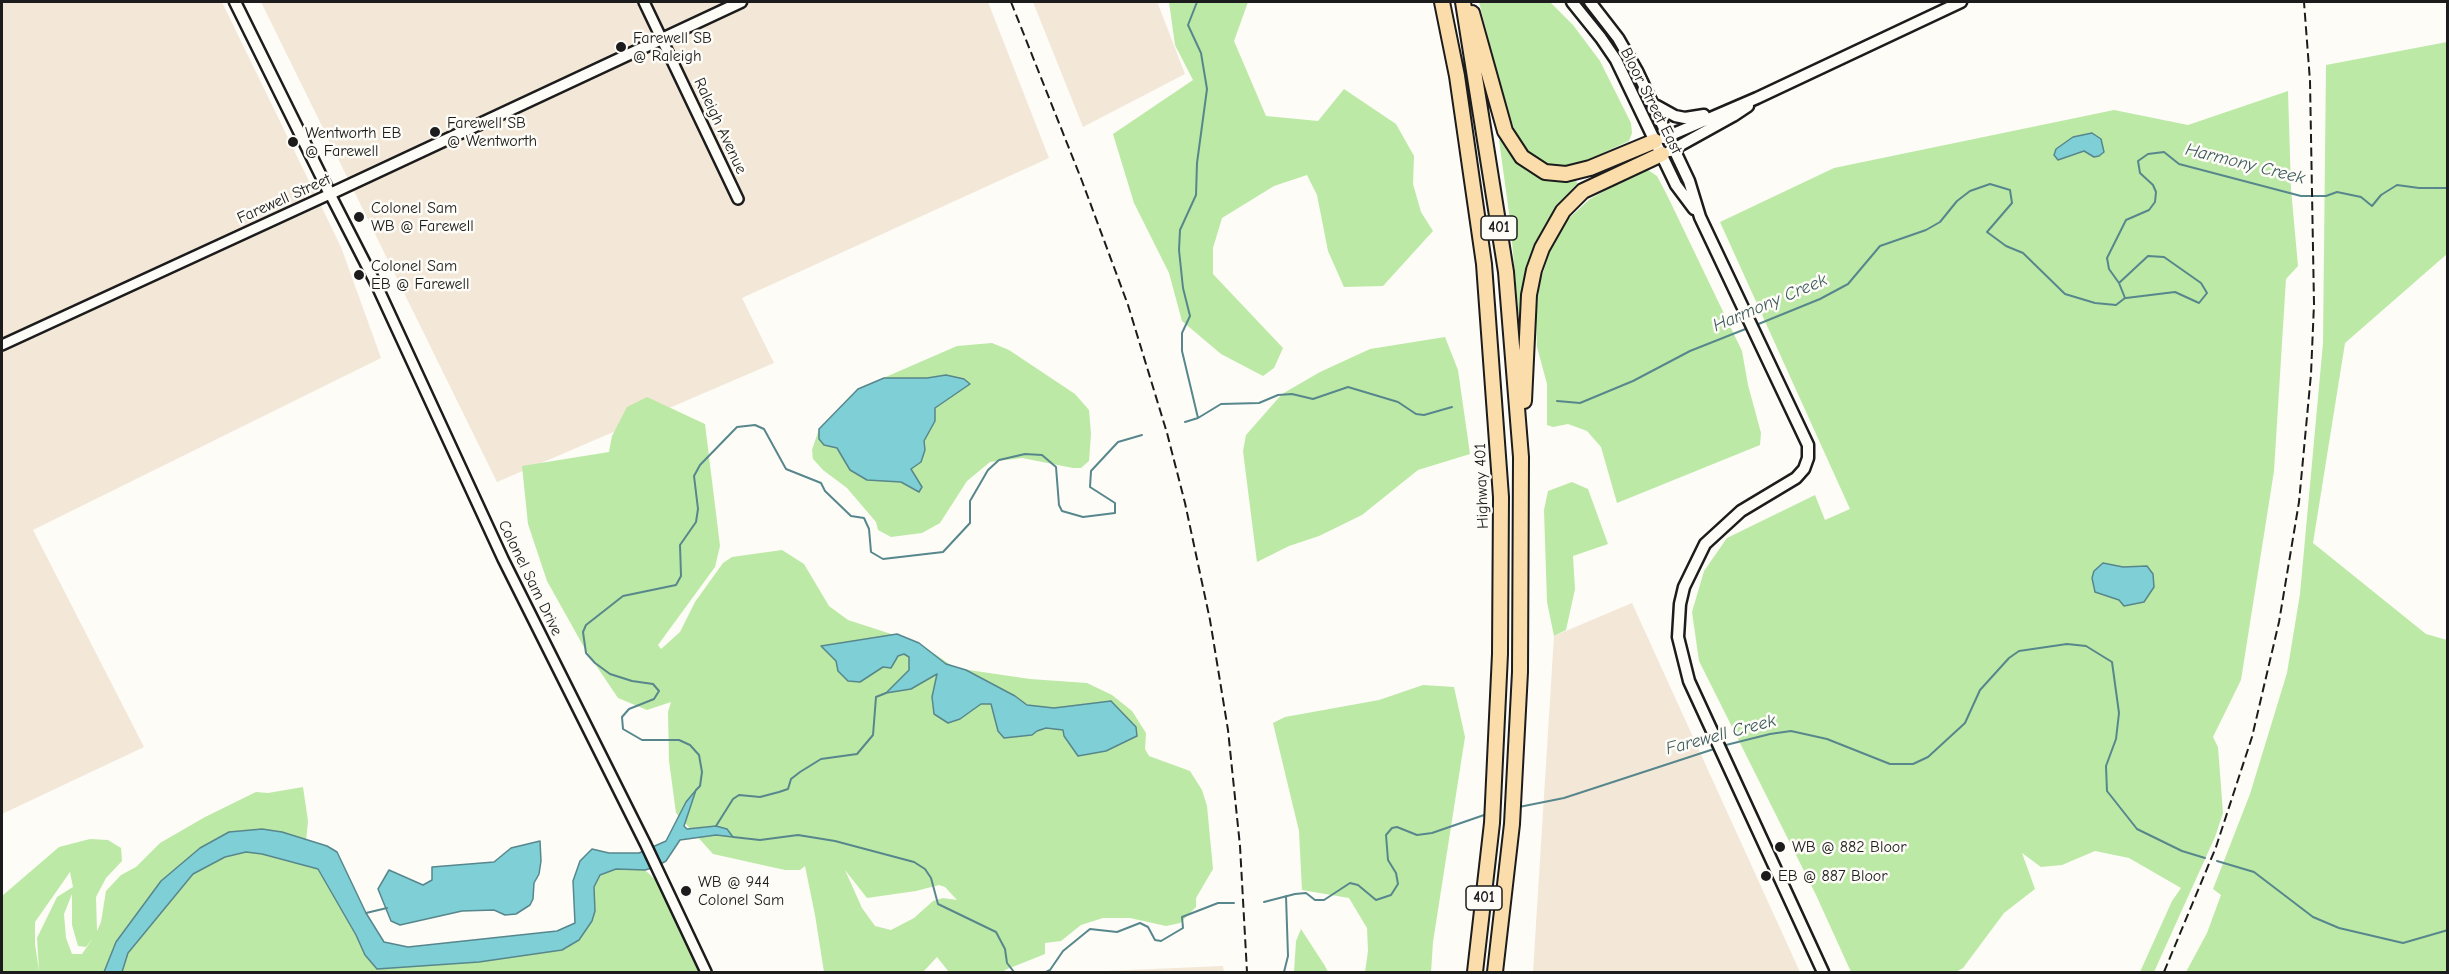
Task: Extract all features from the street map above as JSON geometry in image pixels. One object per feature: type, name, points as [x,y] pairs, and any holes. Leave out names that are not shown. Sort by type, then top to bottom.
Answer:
[{"type":"highway","name":"Highway 401","points":[[1442,2],[1457,76],[1484,264],[1501,519],[1500,654],[1492,823],[1474,972]]},
{"type":"highway","name":"401","points":[[1463,2],[1506,272],[1521,457],[1522,643],[1515,786],[1495,972]]},
{"type":"highway","points":[[1469,2],[1505,131],[1522,157],[1545,172],[1566,174],[1664,148]]},
{"type":"highway","points":[[1521,457],[1529,295],[1534,270],[1542,248],[1563,211],[1583,191],[1664,148]]},
{"type":"main road","points":[[235,2],[330,194]]},
{"type":"main road","name":"Farewell Street","points":[[330,194],[741,2]]},
{"type":"main road","name":"Bloor Street East","points":[[1572,2],[1616,60],[1664,148],[1676,185],[1700,217],[1808,445],[1808,458],[1804,469],[1796,478],[1741,511],[1715,533],[1698,555],[1684,587],[1678,620],[1680,653],[1689,681],[1823,972]]},
{"type":"main road","name":"Bloor Street East","points":[[1590,2],[1618,38],[1669,136]]},
{"type":"main road","points":[[1664,148],[1669,136],[1757,98],[1961,2]]},
{"type":"main road","points":[[1664,148],[1733,116],[1757,98]]},
{"type":"main road","points":[[1653,104],[1669,115],[1686,118],[1716,114]]},
{"type":"street","name":"Raleigh Avenue","points":[[644,2],[738,199]]},
{"type":"street","name":"Farewell Street","points":[[2,345],[330,194]]},
{"type":"street","name":"Colonel Sam Drive","points":[[330,194],[377,286],[503,559],[646,845],[706,972]]},
{"type":"shaded area","points":[[2,2],[222,2],[341,247],[381,358],[33,530],[144,747],[2,814]]},
{"type":"shaded area","points":[[261,2],[988,2],[1049,158],[742,298],[774,363],[497,482]]},
{"type":"shaded area","points":[[1033,2],[1161,2],[1158,4],[1185,74],[1083,127]]},
{"type":"shaded area","points":[[1632,603],[1800,972],[1533,972],[1554,636]]},
{"type":"shaded area","points":[[1223,966],[1224,972],[1102,972],[1106,971]]},
{"type":"green space","points":[[1169,2],[1248,2],[1234,41],[1266,116],[1318,121],[1344,89],[1396,124],[1414,156],[1413,184],[1421,212],[1433,231],[1383,286],[1344,287],[1328,251],[1317,195],[1307,175],[1274,186],[1222,218],[1213,248],[1213,274],[1283,348],[1274,368],[1263,376],[1221,354],[1182,321],[1169,273],[1134,203],[1113,134],[1193,80],[1175,45]]},
{"type":"green space","points":[[1479,2],[1550,2],[1573,25],[1600,61],[1631,123],[1632,133],[1629,141],[1581,163],[1562,168],[1545,164],[1531,155],[1520,140],[1508,116]]},
{"type":"green space","points":[[2447,42],[2447,254],[2345,343],[2313,543],[2426,634],[2447,640],[2447,972],[2186,972],[2207,933],[2221,895],[2213,889],[2250,794],[2287,673],[2300,594],[2323,343],[2326,65]]},
{"type":"green space","points":[[2288,91],[2291,189],[2298,266],[2286,279],[2274,471],[2241,680],[2213,737],[2218,747],[2223,813],[2215,837],[2154,972],[2140,972],[2172,901],[2181,888],[2129,858],[2095,851],[2062,865],[2041,867],[2022,853],[2035,889],[2004,913],[1963,968],[1956,972],[1851,972],[1816,895],[1699,661],[1692,612],[1704,571],[1727,538],[1815,495],[1825,520],[1850,509],[1720,222],[1834,168],[2114,110],[2188,125]]},
{"type":"green space","points":[[1499,140],[1502,140],[1514,160],[1527,171],[1560,182],[1576,180],[1579,188],[1550,221],[1533,250],[1525,279],[1523,317],[1519,319],[1510,220]]},
{"type":"green space","points":[[1648,170],[1657,176],[1667,195],[1742,351],[1748,385],[1761,433],[1760,445],[1617,503],[1601,447],[1587,431],[1568,424],[1553,427],[1547,425],[1547,384],[1537,347],[1536,314],[1540,282],[1550,251],[1566,221],[1590,199],[1635,174]]},
{"type":"green space","points":[[1445,337],[1458,370],[1470,454],[1418,470],[1362,515],[1257,562],[1243,451],[1246,435],[1282,394],[1320,372],[1370,349]]},
{"type":"green space","points":[[992,343],[1009,350],[1075,394],[1089,410],[1091,434],[1089,461],[1081,468],[1022,458],[990,462],[967,481],[940,523],[922,533],[891,537],[878,530],[876,522],[847,488],[823,470],[813,459],[812,450],[819,429],[858,389],[957,346]]},
{"type":"green space","points":[[647,397],[705,424],[720,546],[715,567],[658,645],[661,649],[680,632],[695,602],[723,563],[732,557],[782,550],[804,564],[829,606],[848,620],[919,643],[955,668],[1030,679],[1087,683],[1112,695],[1132,711],[1146,733],[1145,749],[1149,756],[1190,771],[1202,790],[1207,806],[1213,869],[1196,898],[1196,907],[1180,923],[1166,926],[1130,918],[1103,918],[1081,925],[1061,941],[1045,943],[1045,954],[1004,972],[949,972],[937,957],[923,972],[824,972],[805,866],[800,870],[785,870],[713,854],[676,813],[669,761],[668,712],[671,702],[647,710],[618,698],[585,649],[547,581],[528,524],[522,466],[609,452],[612,436],[627,407]],"holes":[[[845,870],[867,898],[916,891],[939,885],[945,887],[957,900],[943,898],[933,901],[914,918],[891,930],[875,926],[862,908]]]},
{"type":"green space","points":[[1572,482],[1588,489],[1608,544],[1573,556],[1575,589],[1566,630],[1554,636],[1547,602],[1544,510],[1548,491]]},
{"type":"green space","points":[[1423,685],[1454,687],[1465,737],[1433,942],[1431,972],[1365,972],[1368,951],[1367,928],[1349,898],[1302,890],[1299,831],[1273,723],[1285,717],[1379,700]]},
{"type":"green space","points":[[303,787],[308,821],[306,841],[282,832],[229,832],[116,942],[104,972],[2,972],[2,896],[59,847],[90,839],[108,840],[121,848],[122,861],[106,878],[96,897],[97,931],[101,922],[106,891],[121,875],[136,867],[160,843],[205,817],[256,792],[268,793]],"holes":[[[70,872],[73,887],[57,897],[37,938],[39,971],[35,922]],[[72,894],[72,925],[78,946],[86,947],[93,938],[82,954],[72,954],[66,938],[64,914]]]},
{"type":"green space","points":[[246,852],[318,869],[365,955],[562,950],[595,911],[594,887],[600,875],[616,869],[645,870],[663,887],[704,972],[122,972],[128,953],[193,874],[225,857]]},
{"type":"green space","points":[[1301,929],[1328,972],[1294,972],[1296,941]]},
{"type":"water","points":[[2092,133],[2101,139],[2104,152],[2099,156],[2094,157],[2084,151],[2058,160],[2054,155],[2056,149],[2073,137]]},
{"type":"water","points":[[946,375],[964,379],[970,384],[935,408],[935,421],[924,441],[925,450],[921,462],[911,469],[922,487],[919,492],[901,482],[867,480],[850,470],[837,448],[824,445],[819,439],[819,429],[858,389],[884,378],[927,378]]},
{"type":"water","points":[[2103,563],[2123,567],[2147,566],[2153,574],[2154,587],[2144,602],[2124,606],[2119,600],[2095,592],[2092,578],[2094,571]]},
{"type":"water","points":[[897,634],[919,643],[946,664],[966,670],[1015,696],[1027,705],[1054,708],[1111,701],[1136,727],[1137,736],[1106,751],[1078,756],[1064,736],[1063,730],[1046,728],[1032,735],[1004,738],[998,731],[991,704],[981,704],[960,719],[948,723],[934,714],[932,697],[937,674],[911,689],[886,693],[909,670],[909,657],[904,654],[898,656],[891,668],[883,667],[860,682],[848,681],[838,671],[836,661],[821,646]]},
{"type":"water","points":[[696,790],[684,826],[687,829],[716,826],[727,829],[733,837],[716,835],[680,840],[666,861],[655,867],[645,870],[616,869],[600,875],[594,887],[595,911],[592,921],[579,940],[562,950],[479,962],[377,969],[365,955],[318,869],[246,852],[225,857],[193,874],[128,953],[122,972],[104,972],[116,942],[161,881],[200,848],[229,832],[262,829],[282,832],[327,846],[337,852],[366,913],[384,942],[408,947],[557,931],[575,923],[573,881],[580,861],[592,849],[609,853],[639,853],[666,841],[686,802]]},
{"type":"water","points":[[540,841],[541,861],[539,874],[534,883],[533,899],[530,905],[516,914],[505,915],[494,910],[462,911],[400,925],[391,921],[378,889],[389,870],[423,885],[432,880],[432,867],[494,862],[511,848]]},
{"type":"waterway","points":[[1197,2],[1188,25],[1201,53],[1207,89],[1197,163],[1196,195],[1180,230],[1179,250],[1183,288],[1190,316],[1182,333],[1182,351],[1198,418]]},
{"type":"waterway","name":"Harmony Creek","points":[[2125,298],[2119,283],[2109,269],[2107,258],[2126,220],[2149,210],[2155,202],[2156,192],[2153,185],[2140,173],[2138,161],[2148,154],[2164,152],[2179,164],[2301,196],[2326,196],[2337,192],[2361,197],[2372,206],[2381,195],[2397,185],[2448,188]]},
{"type":"waterway","name":"Harmony Creek","points":[[1756,325],[1820,299],[1848,284],[1880,246],[1926,230],[1940,222],[1957,201],[1970,191],[1990,184],[2010,190],[2012,203],[1987,232],[2006,246],[2023,253],[2065,294],[2095,303],[2116,305],[2125,298]]},
{"type":"waterway","points":[[2119,283],[2148,256],[2164,257],[2201,283],[2207,293],[2199,303],[2175,292],[2126,298]]},
{"type":"waterway","name":"Harmony Creek","points":[[1557,401],[1580,403],[1633,381],[1690,351],[1748,328]]},
{"type":"waterway","name":"Harmony Creek","points":[[1185,422],[1198,418],[1221,404],[1259,403],[1278,395],[1292,394],[1313,399],[1348,387],[1398,402],[1416,414],[1424,415],[1452,407]]},
{"type":"waterway","name":"Harmony Creek","points":[[696,790],[700,786],[702,772],[699,755],[690,745],[679,740],[642,740],[623,729],[622,717],[629,709],[654,699],[659,691],[653,684],[632,681],[610,674],[595,663],[586,653],[583,632],[586,625],[623,596],[676,585],[681,576],[680,545],[696,522],[698,509],[694,476],[700,465],[737,427],[755,425],[764,429],[786,469],[821,483],[825,491],[851,516],[864,518],[869,529],[871,552],[883,559],[943,552],[970,523],[970,501],[988,470],[999,460],[1025,454],[1042,455],[1056,467],[1059,505],[1062,511],[1083,517],[1115,513],[1115,503],[1090,487],[1091,471],[1118,442],[1142,435]]},
{"type":"waterway","name":"Farewell Creek","points":[[1722,746],[1791,731],[1827,739],[1890,764],[1913,764],[1928,757],[1965,723],[1980,690],[2009,658],[2019,651],[2067,644],[2086,646],[2112,662],[2119,713],[2116,739],[2106,766],[2107,791],[2137,829],[2182,851],[2205,858]]},
{"type":"waterway","points":[[716,826],[733,799],[739,795],[760,797],[788,789],[791,779],[821,759],[857,754],[873,735],[876,697],[886,693]]},
{"type":"waterway","name":"Farewell Creek","points":[[1519,807],[1564,798],[1717,748]]},
{"type":"waterway","name":"Farewell Creek","points":[[1264,902],[1306,893],[1315,900],[1324,900],[1350,883],[1358,885],[1376,900],[1391,895],[1398,884],[1396,873],[1388,860],[1386,835],[1392,828],[1397,827],[1417,835],[1432,833],[1487,814]]},
{"type":"waterway","name":"Farewell Creek","points":[[733,837],[760,840],[798,835],[835,841],[914,862],[925,869],[931,878],[938,904],[996,932],[1005,949],[1007,963],[1014,972]]},
{"type":"waterway","name":"Farewell Creek","points":[[2217,861],[2254,872],[2313,917],[2339,928],[2403,943],[2448,930]]},
{"type":"waterway","points":[[1284,972],[1288,956],[1286,896]]},
{"type":"waterway","name":"Farewell Creek","points":[[1046,972],[1050,970],[1063,951],[1090,929],[1117,932],[1140,923],[1148,927],[1155,940],[1161,941],[1183,928],[1182,917],[1218,903],[1234,903]]},
{"type":"waterway","points":[[366,913],[387,908]]},
{"type":"railway","points":[[1011,2],[1128,305],[1167,433],[1185,503],[1210,620],[1228,730],[1240,846],[1247,972]]},
{"type":"railway","points":[[2164,972],[2216,847],[2252,737],[2279,622],[2299,502],[2311,374],[2314,304],[2310,81],[2304,2]]},
{"type":"place","name":"Farewell SB @ Raleigh","points":[[621,47]]},
{"type":"place","name":"Farewell SB @ Wentworth","points":[[435,132]]},
{"type":"place","name":"Wentworth EB @ Farewell","points":[[293,142]]},
{"type":"place","name":"Colonel Sam WB @ Farewell","points":[[359,217]]},
{"type":"place","name":"Colonel Sam EB @ Farewell","points":[[359,275]]},
{"type":"place","name":"WB @ 882 Bloor","points":[[1780,847]]},
{"type":"place","name":"EB @ 887 Bloor","points":[[1766,876]]},
{"type":"place","name":"WB @ 944 Colonel Sam","points":[[686,891]]}]
